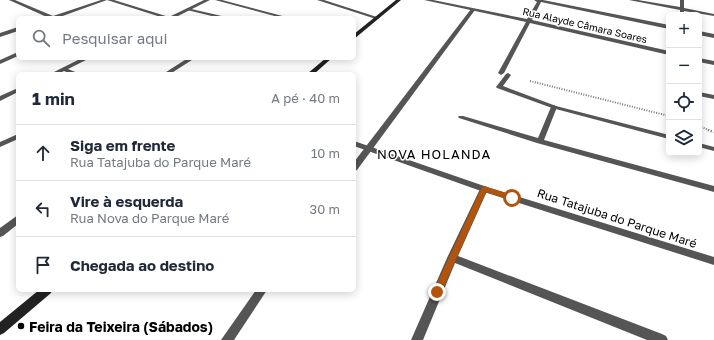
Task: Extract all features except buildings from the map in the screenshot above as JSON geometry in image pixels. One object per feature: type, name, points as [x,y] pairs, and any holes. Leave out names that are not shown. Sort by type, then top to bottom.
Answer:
[{"type":"street","points":[[11,0],[48,16]]},
{"type":"street","points":[[59,16],[105,0]]},
{"type":"street","points":[[109,0],[162,16]]},
{"type":"street","points":[[173,16],[208,0]]},
{"type":"street","points":[[217,0],[280,16]]},
{"type":"street","points":[[319,0],[378,18]]},
{"type":"street","points":[[356,35],[399,0]]},
{"type":"street","name":"Rua Alayde Câmara Soares","points":[[426,0],[530,21],[666,52]]},
{"type":"street","points":[[500,73],[530,21],[539,0],[666,26]]},
{"type":"street","points":[[631,0],[714,15]]},
{"type":"street","points":[[682,0],[682,9]]},
{"type":"street","points":[[189,9],[218,16]]},
{"type":"street","points":[[356,166],[473,10]]},
{"type":"street","points":[[0,35],[16,30]]},
{"type":"street","points":[[702,34],[714,36]]},
{"type":"street","points":[[0,62],[16,55]]},
{"type":"street","points":[[57,72],[83,60]]},
{"type":"street","points":[[169,72],[189,60]]},
{"type":"street","points":[[312,72],[327,60]]},
{"type":"street","points":[[702,61],[714,63]]},
{"type":"street","points":[[63,69],[71,72]]},
{"type":"street","points":[[508,75],[499,87],[554,107],[666,136]]},
{"type":"street","points":[[0,99],[16,91]]},
{"type":"street","points":[[702,95],[714,97]]},
{"type":"street","points":[[540,141],[554,107]]},
{"type":"street","points":[[462,117],[540,141],[714,189]]},
{"type":"street","points":[[0,145],[16,137]]},
{"type":"street","name":"Rua Tatajuba do Parque Maré","points":[[356,144],[484,189],[714,261]]},
{"type":"street","points":[[702,146],[714,149]]},
{"type":"street","points":[[417,340],[452,258],[484,189]]},
{"type":"street","points":[[0,234],[16,221]]},
{"type":"street","points":[[452,258],[662,340]]},
{"type":"street","points":[[0,329],[45,292]]},
{"type":"street","points":[[227,340],[261,292]]},
{"type":"path","points":[[508,75],[666,115]]},
{"type":"path","points":[[702,127],[714,132]]},
{"type":"place","name":"Feira da Teixeira (Sábados)","points":[[21,326]]},
{"type":"district","name":"NOVA HOLANDA","points":[[434,154]]},
{"type":"route","points":[[437,292],[484,189],[512,198]]}]
